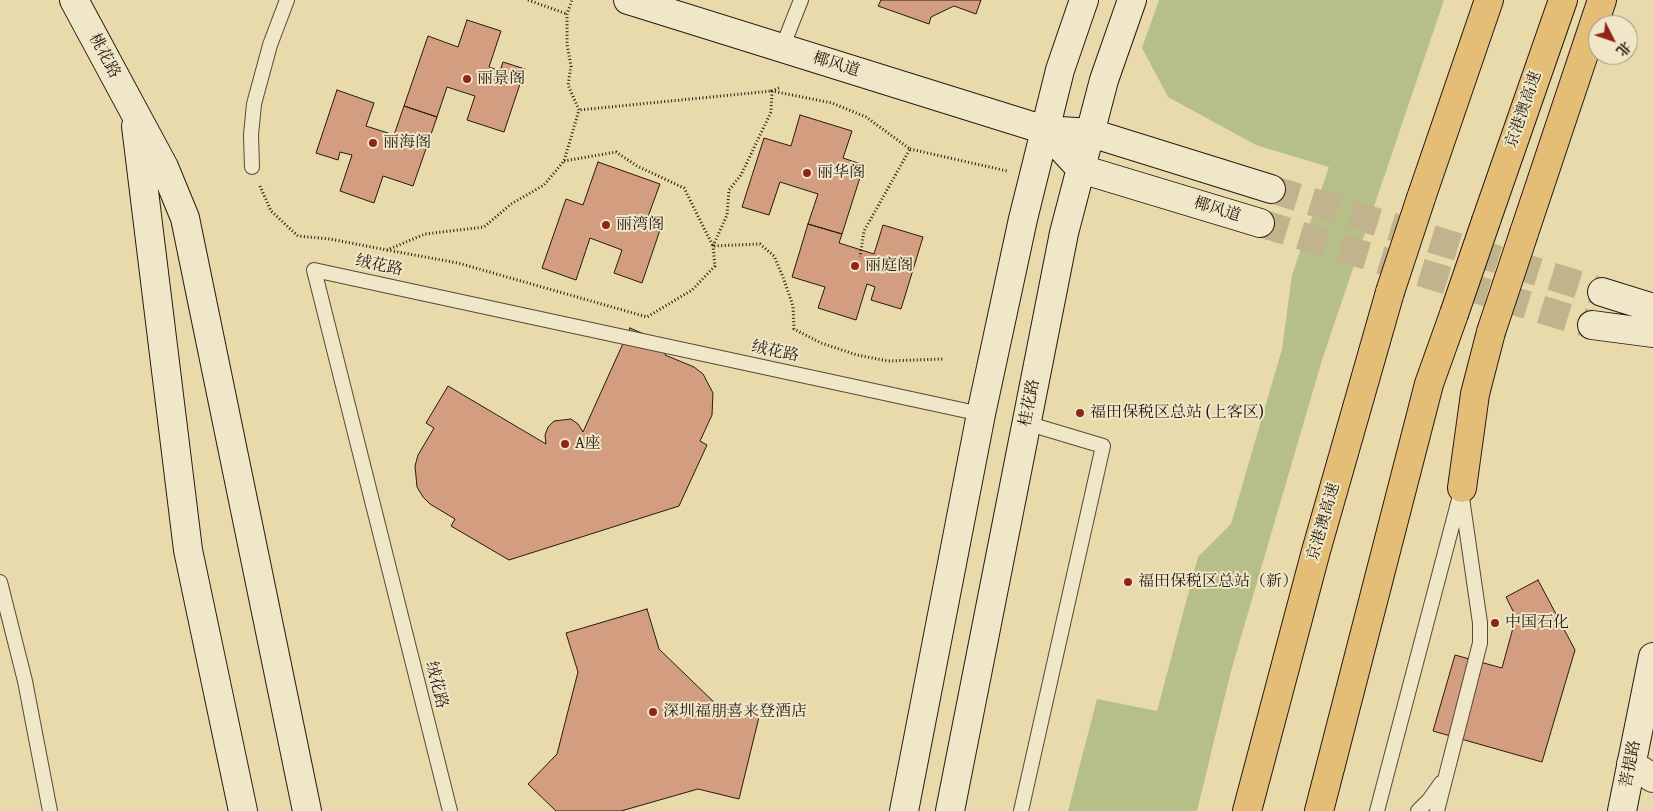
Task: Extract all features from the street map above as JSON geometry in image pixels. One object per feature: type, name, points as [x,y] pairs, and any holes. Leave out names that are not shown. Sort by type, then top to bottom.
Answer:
[{"type":"highway","points":[[1471,49],[1481,0]]},
{"type":"highway","points":[[1471,49],[1489,0]]},
{"type":"highway","name":"京港澳高速","points":[[1319,811],[1430,384],[1563,0]]},
{"type":"highway","points":[[1462,488],[1475,394],[1491,332],[1602,0]]},
{"type":"highway","name":"京港澳高速","points":[[1247,811],[1316,552],[1390,292],[1471,49]]},
{"type":"main road","name":"桃花路","points":[[74,0],[164,167],[186,218],[307,811]]},
{"type":"main road","name":"椰风道","points":[[628,0],[1045,130],[1090,133],[1271,189]]},
{"type":"main road","points":[[904,811],[981,414],[1033,177],[1060,70],[1084,0]]},
{"type":"main road","name":"桂花路","points":[[950,811],[1064,233],[1104,80],[1132,0]]},
{"type":"main road","points":[[134,112],[188,550],[243,811]]},
{"type":"main road","name":"椰风道","points":[[1045,130],[1081,169],[1260,223]]},
{"type":"main road","points":[[1602,292],[1653,308]]},
{"type":"main road","points":[[1592,324],[1653,333]]},
{"type":"main road","name":"菩提路","points":[[1622,811],[1642,771],[1653,658]]},
{"type":"lane","points":[[252,167],[251,135],[254,104],[270,45],[287,0]]},
{"type":"lane","points":[[782,48],[801,0]]},
{"type":"lane","name":"绒花路","points":[[450,811],[314,270],[981,414]]},
{"type":"lane","points":[[1021,811],[1103,446],[1026,423]]},
{"type":"lane","points":[[1437,811],[1480,643],[1480,623],[1464,516],[1462,488]]},
{"type":"lane","points":[[1377,811],[1462,488]]},
{"type":"lane","points":[[0,582],[25,681],[50,811]]},
{"type":"lane","points":[[1418,811],[1429,800],[1447,774]]},
{"type":"path","points":[[528,0],[567,14]]},
{"type":"path","points":[[387,250],[425,234],[484,227],[511,204],[544,185],[564,161],[579,110],[568,85],[571,66],[567,44],[567,14],[572,0]]},
{"type":"path","points":[[772,91],[779,88]]},
{"type":"path","points":[[579,110],[772,91],[832,103],[866,117],[910,149],[1033,177]]},
{"type":"path","points":[[713,246],[727,215],[729,190],[741,175],[771,112],[772,91]]},
{"type":"path","points":[[860,257],[864,231],[910,149]]},
{"type":"path","points":[[252,167],[271,211],[298,236],[330,239],[458,263],[647,317],[692,290],[715,266],[713,246],[684,188],[637,166],[616,152],[564,161]]},
{"type":"path","points":[[713,246],[760,244],[774,256],[793,306],[794,329],[822,344],[857,355],[888,361],[944,359]]},
{"type":"green space","points":[[1159,0],[1444,0],[1322,360],[1231,671],[1197,811],[1068,811],[1097,699],[1157,711],[1198,557],[1231,524],[1282,349],[1292,275],[1329,167],[1256,145],[1168,97],[1142,48]]},
{"type":"building","points":[[881,0],[981,0],[976,14],[954,6],[931,17],[929,24],[878,6]]},
{"type":"building","name":"丽景阁","points":[[467,20],[501,31],[489,67],[500,71],[503,62],[525,69],[504,132],[467,120],[475,96],[447,87],[437,117],[404,106],[428,36],[458,47]]},
{"type":"building","name":"丽海阁","points":[[337,90],[374,103],[366,126],[394,135],[404,106],[437,117],[413,186],[383,176],[374,203],[340,191],[352,155],[340,152],[338,160],[316,153]]},
{"type":"building","name":"丽华阁","points":[[800,115],[852,131],[843,158],[864,165],[842,234],[808,224],[818,194],[780,182],[769,215],[742,207],[764,138],[791,146]]},
{"type":"building","name":"丽湾阁","points":[[598,162],[660,184],[646,222],[661,227],[642,283],[614,273],[622,250],[590,238],[576,280],[542,268],[566,199],[583,205]]},
{"type":"building","name":"丽庭阁","points":[[808,224],[842,234],[839,243],[874,254],[883,225],[923,237],[901,309],[871,300],[875,287],[867,284],[856,320],[818,308],[825,287],[792,277]]},
{"type":"building","name":"A座","points":[[630,328],[669,345],[665,355],[694,367],[703,374],[713,393],[712,415],[700,441],[707,445],[679,506],[509,560],[451,526],[455,519],[430,504],[423,497],[417,487],[415,466],[418,455],[434,428],[426,423],[448,386],[546,444],[545,435],[548,427],[554,421],[571,419],[578,424],[583,432]]},
{"type":"building","points":[[1538,580],[1575,650],[1542,762],[1433,731],[1455,655],[1502,668],[1516,617],[1506,597]]},
{"type":"building","name":"深圳福朋喜来登酒店","points":[[647,609],[659,649],[719,707],[759,717],[739,799],[698,789],[621,811],[556,811],[528,784],[557,754],[578,672],[566,633]]},
{"type":"tunnel","points":[[1271,189],[1602,292]]},
{"type":"tunnel","points":[[1260,223],[1592,325]]},
{"type":"place","name":"丽景阁","points":[[467,79]]},
{"type":"place","name":"丽海阁","points":[[373,143]]},
{"type":"place","name":"丽华阁","points":[[807,173]]},
{"type":"place","name":"丽湾阁","points":[[606,225]]},
{"type":"place","name":"丽庭阁","points":[[855,266]]},
{"type":"place","name":"福田保税区总站 (上客区)","points":[[1080,413]]},
{"type":"place","name":"A座","points":[[565,444]]},
{"type":"place","name":"福田保税区总站（新）","points":[[1128,582]]},
{"type":"place","name":"中国石化","points":[[1495,623]]},
{"type":"place","name":"深圳福朋喜来登酒店","points":[[653,712]]}]
